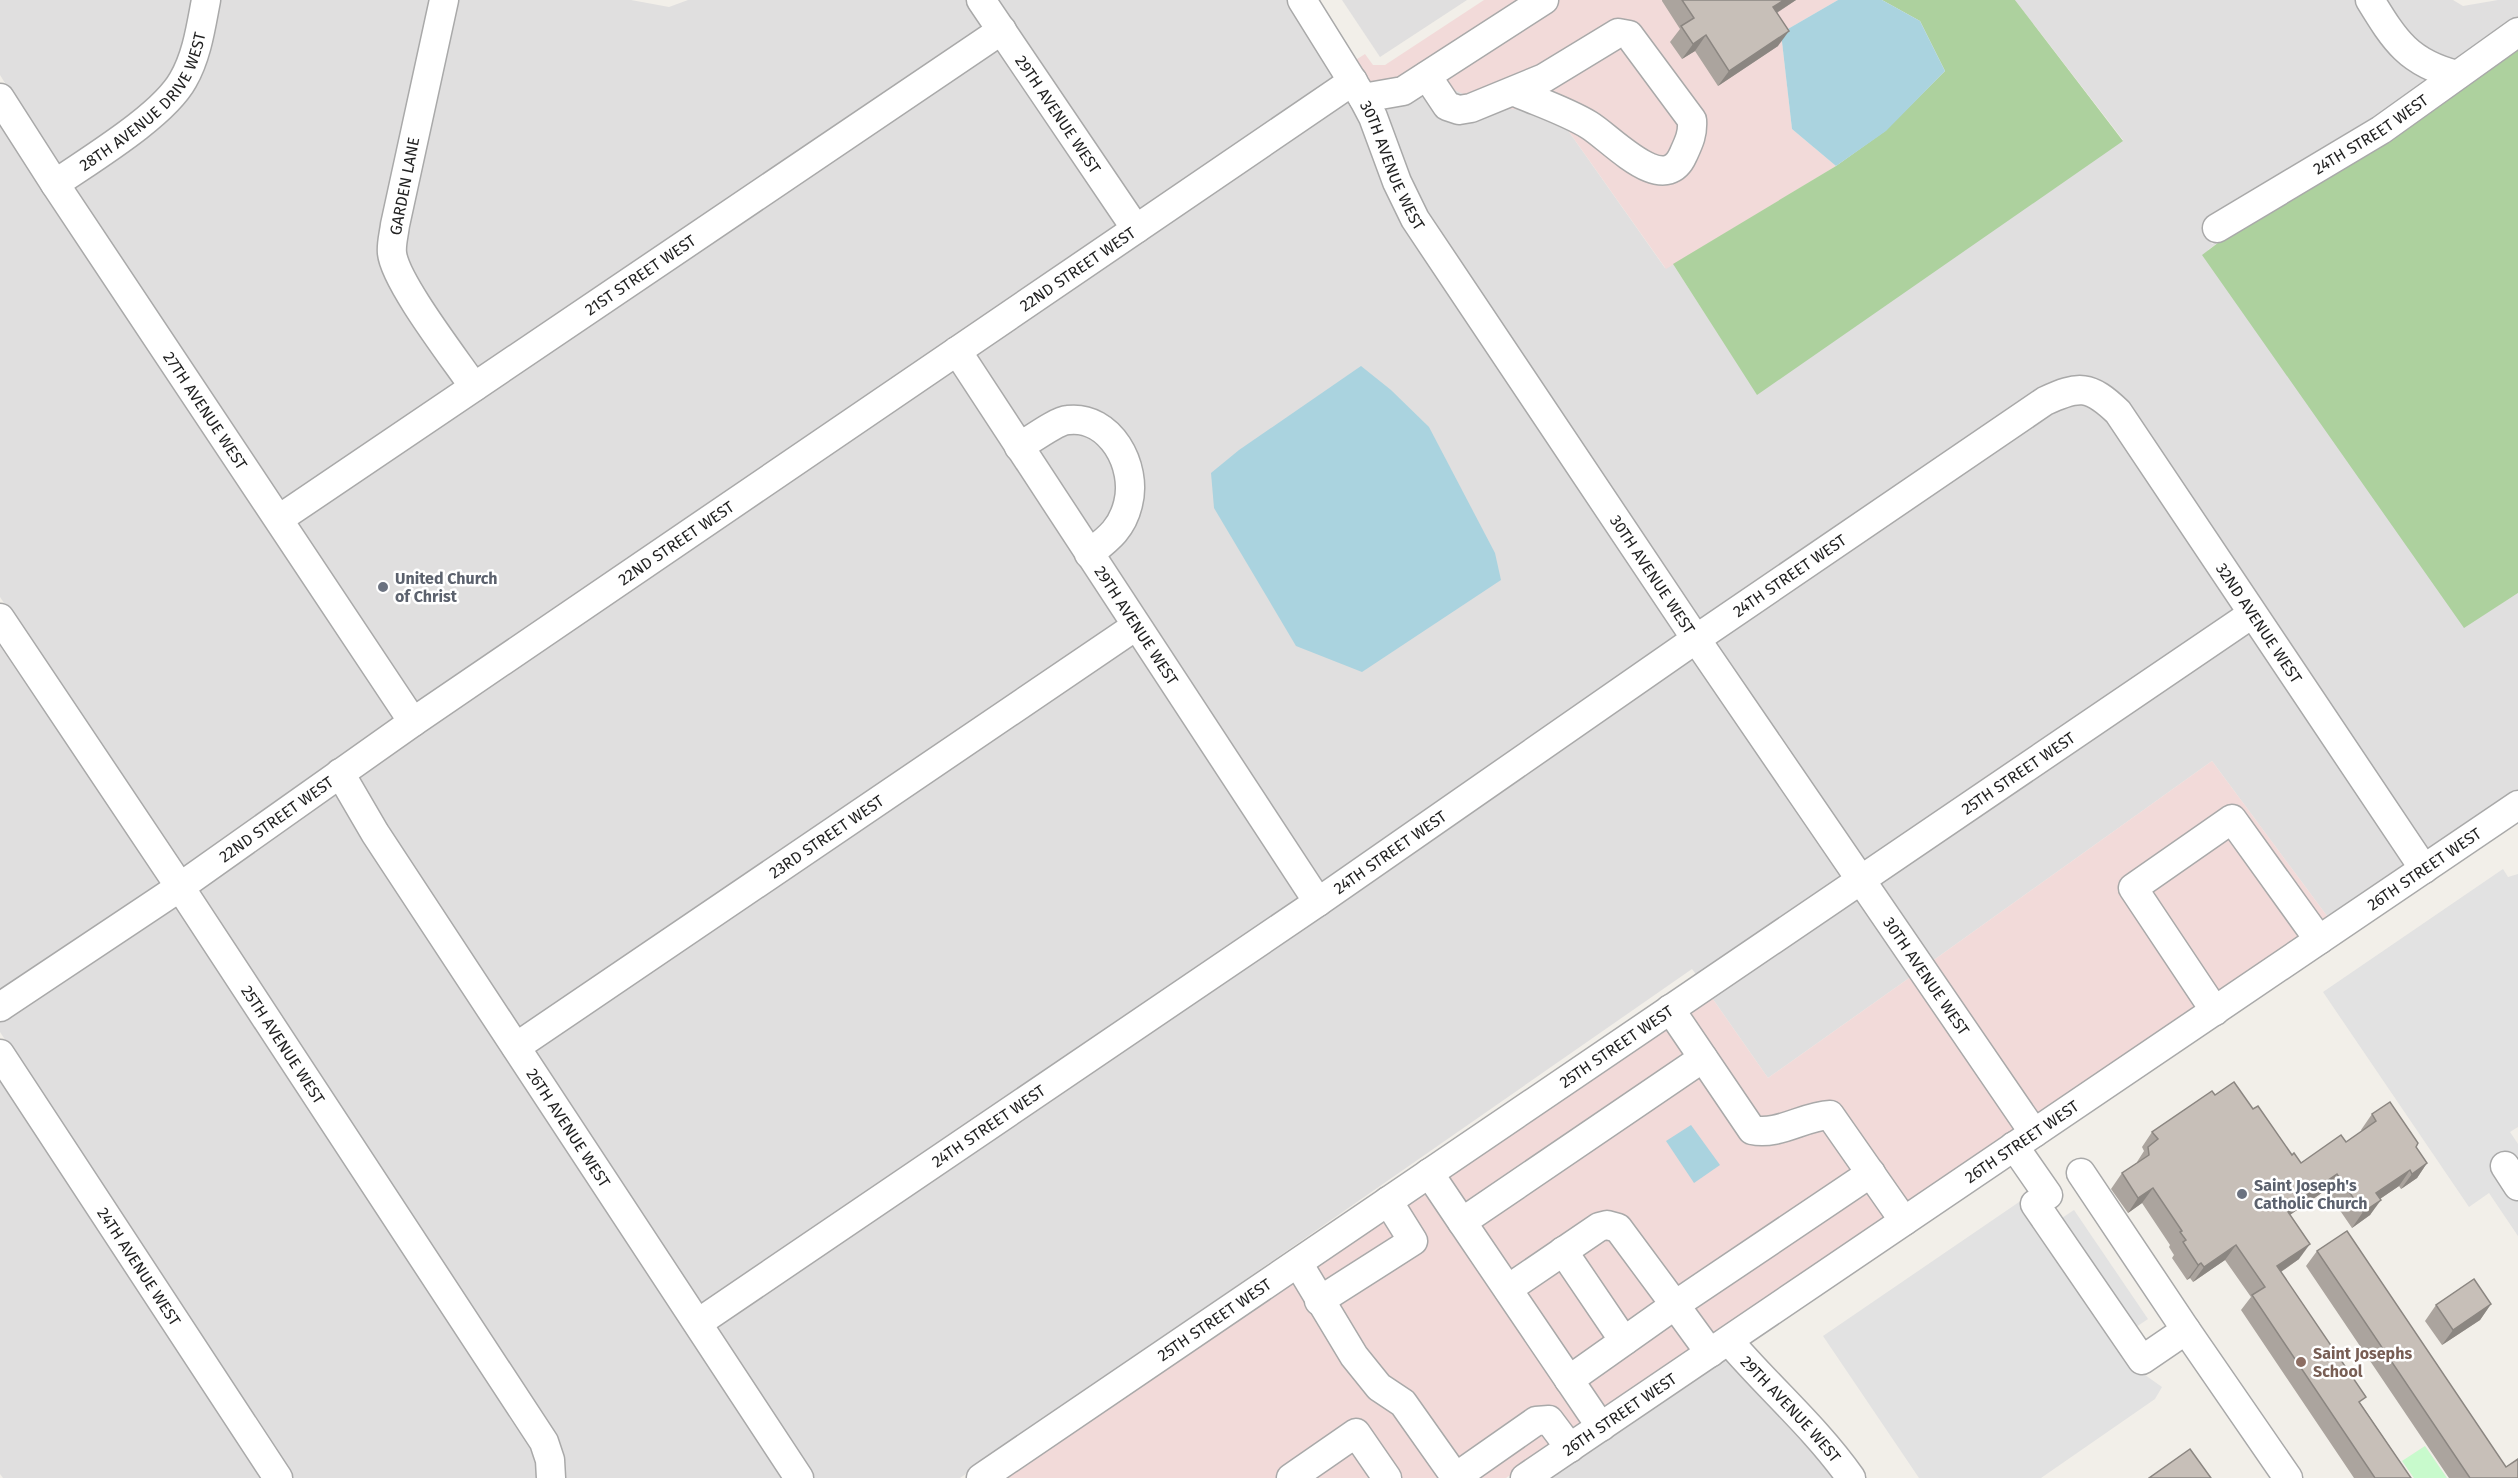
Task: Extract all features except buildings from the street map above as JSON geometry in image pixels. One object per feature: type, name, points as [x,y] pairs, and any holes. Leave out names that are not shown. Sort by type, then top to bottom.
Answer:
[{"type":"street","name":"28TH AVENUE DRIVE WEST","points":[[55,184],[148,118],[168,100],[183,80],[196,48],[206,0]]},
{"type":"street","name":"GARDEN LANE","points":[[444,0],[395,225],[392,253],[398,272],[414,300],[474,387]]},
{"type":"street","name":"29TH AVENUE WEST","points":[[981,0],[1136,229]]},
{"type":"street","name":"30TH AVENUE WEST","points":[[1302,0],[1373,117],[1397,182],[1415,219],[1696,639],[1861,880],[2024,1139],[2041,1199],[2142,1360],[2186,1330]]},
{"type":"street","points":[[1358,89],[1403,91],[1544,0]]},
{"type":"street","points":[[2370,0],[2409,54],[2436,70],[2457,75]]},
{"type":"street","name":"21ST STREET WEST","points":[[279,519],[1002,30]]},
{"type":"street","name":"24TH STREET WEST","points":[[2217,228],[2381,130],[2518,32]]},
{"type":"street","points":[[1427,76],[1447,106],[1459,110],[1471,108],[1544,78],[1618,33],[1629,35],[1692,120],[1693,135],[1680,163],[1668,171],[1652,170],[1589,125],[1513,91]]},
{"type":"street","name":"22ND STREET WEST","points":[[0,1006],[180,887],[413,722],[1136,229],[1358,89]]},
{"type":"street","name":"27TH AVENUE WEST","points":[[0,98],[413,722]]},
{"type":"street","name":"29TH AVENUE WEST","points":[[957,351],[1318,902]]},
{"type":"street","name":"24TH STREET WEST","points":[[698,1323],[1318,902],[1696,639],[2045,401],[2065,392],[2085,389]]},
{"type":"street","name":"32ND AVENUE WEST","points":[[2085,389],[2102,396],[2118,412],[2424,869]]},
{"type":"street","points":[[1020,447],[1065,420],[1087,420],[1107,432],[1122,451],[1129,475],[1129,504],[1115,533],[1089,554]]},
{"type":"street","name":"25TH STREET WEST","points":[[981,1478],[2252,614]]},
{"type":"street","name":"25TH AVENUE WEST","points":[[0,618],[180,887],[544,1442],[550,1460],[551,1478]]},
{"type":"street","name":"23RD STREET WEST","points":[[516,1047],[1136,626]]},
{"type":"street","name":"26TH AVENUE WEST","points":[[340,773],[375,833],[800,1478]]},
{"type":"street","name":"26TH STREET WEST","points":[[1525,1478],[2518,805]]},
{"type":"street","points":[[2215,1011],[2133,888],[2232,819],[2319,940]]},
{"type":"street","points":[[1670,1009],[1752,1130],[1764,1133],[1819,1115],[1830,1114],[1904,1221]]},
{"type":"street","name":"24TH AVENUE WEST","points":[[0,1054],[278,1478]]},
{"type":"street","points":[[1462,1222],[1703,1058]]},
{"type":"street","points":[[1429,1173],[1601,1427]]},
{"type":"street","points":[[1569,1380],[1675,1305],[1871,1173]]},
{"type":"street","points":[[2081,1173],[2288,1478]]},
{"type":"street","points":[[1326,1311],[1413,1241],[1388,1201]]},
{"type":"street","name":"29TH AVENUE WEST","points":[[1563,1251],[1599,1227],[1607,1225],[1618,1228],[1675,1305],[1719,1347],[1759,1377],[1823,1443],[1851,1478]]},
{"type":"street","points":[[1508,1289],[1563,1251],[1624,1341]]},
{"type":"street","points":[[1298,1263],[1354,1356],[1379,1387],[1403,1403],[1456,1478],[1536,1421],[1549,1420],[1570,1448]]},
{"type":"street","points":[[1291,1478],[1356,1433],[1387,1478]]},
{"type":"shaded area","points":[[0,0],[195,0],[185,46],[173,75],[160,93],[59,169],[0,75]]},
{"type":"shaded area","points":[[218,0],[432,0],[383,224],[458,385],[283,503],[71,186],[156,125]]},
{"type":"shaded area","points":[[455,0],[631,0],[669,7],[688,0],[967,0],[986,28],[478,372],[424,293],[403,250]]},
{"type":"shaded area","points":[[996,0],[1287,0],[1337,79],[1140,213]]},
{"type":"shaded area","points":[[1342,0],[1467,0],[1380,57]]},
{"type":"shaded area","points":[[1484,0],[1838,0],[1781,33],[1792,129],[1836,166],[1666,269],[1555,112],[1494,108],[1439,83],[1370,86],[1354,61],[1365,54],[1373,65],[1385,65]]},
{"type":"shaded area","points":[[2015,0],[2356,0],[2431,81],[2308,162],[2201,226],[2212,244],[2235,230],[2208,250],[2464,627],[2518,593],[2518,792],[2428,854],[2097,378],[2087,378],[1700,623],[1425,213],[1370,86],[1439,83],[1555,112],[1665,268],[1673,264],[1757,394],[2123,140]]},
{"type":"shaded area","points":[[2384,0],[2453,0],[2463,6],[2498,0],[2518,0],[2518,19],[2455,63],[2418,46]]},
{"type":"shaded area","points":[[998,46],[1121,227],[417,706],[295,521]]},
{"type":"shaded area","points":[[1348,97],[1680,637],[1322,886],[972,353]]},
{"type":"shaded area","points":[[0,121],[398,720],[184,872],[0,597]]},
{"type":"shaded area","points":[[953,366],[1121,624],[520,1032],[385,827],[355,776]]},
{"type":"shaded area","points":[[2087,402],[2109,420],[2236,611],[1865,864],[1712,641],[2050,410]]},
{"type":"shaded area","points":[[2248,629],[2408,867],[2330,920],[2212,761],[1931,962],[1877,882]]},
{"type":"shaded area","points":[[0,639],[165,885],[0,994]]},
{"type":"shaded area","points":[[1132,642],[1302,900],[702,1308],[532,1049]]},
{"type":"shaded area","points":[[1692,654],[1845,878],[1698,977],[1692,969],[960,1478],[814,1478],[714,1325]]},
{"type":"shaded area","points":[[2212,761],[2330,920],[2038,1117],[1931,962]]},
{"type":"shaded area","points":[[336,790],[785,1478],[563,1478],[196,889]]},
{"type":"shaded area","points":[[2503,869],[2508,877],[2518,874],[2518,1127],[2510,1132],[2518,1144],[2518,1236],[2489,1193],[2469,1207],[2323,992]]},
{"type":"shaded area","points":[[1857,895],[1912,976],[1768,1078],[1710,995]]},
{"type":"shaded area","points":[[176,903],[533,1448],[540,1478],[293,1478],[0,1032],[0,1019]]},
{"type":"shaded area","points":[[1912,976],[2018,1131],[1506,1478],[1000,1478],[1710,995],[1768,1078]]},
{"type":"shaded area","points":[[0,1075],[264,1478],[3,1478],[0,1474]]},
{"type":"shaded area","points":[[2022,1200],[2131,1365],[2162,1387],[2155,1399],[2041,1478],[1919,1478],[1823,1336]]},
{"type":"shaded area","points":[[2074,1210],[2148,1319],[2133,1329],[2059,1220]]},
{"type":"shaded area","points":[[1726,1356],[1837,1478],[1546,1478]]},
{"type":"green space","points":[[1882,0],[2015,0],[2123,141],[1757,395],[1673,264],[1836,166],[1885,131],[1945,71],[1920,21]]},
{"type":"green space","points":[[2518,45],[2518,593],[2464,628],[2202,255],[2235,230],[2458,88],[2463,89],[2466,82]]},
{"type":"green space","points":[[2425,1446],[2447,1478],[2414,1478],[2402,1461]]},
{"type":"water","points":[[1838,0],[1882,0],[1920,21],[1945,71],[1886,131],[1836,166],[1792,129],[1781,33]]},
{"type":"water","points":[[1361,366],[1391,390],[1429,427],[1495,553],[1501,580],[1362,672],[1296,646],[1214,508],[1211,473],[1239,450]]},
{"type":"water","points":[[1691,1125],[1720,1165],[1694,1183],[1666,1141]]},
{"type":"place","name":"United Church of Christ","points":[[383,587]]},
{"type":"place","name":"Saint Joseph's Catholic Church","points":[[2242,1194]]},
{"type":"place","name":"Saint Josephs School","points":[[2301,1362]]}]
